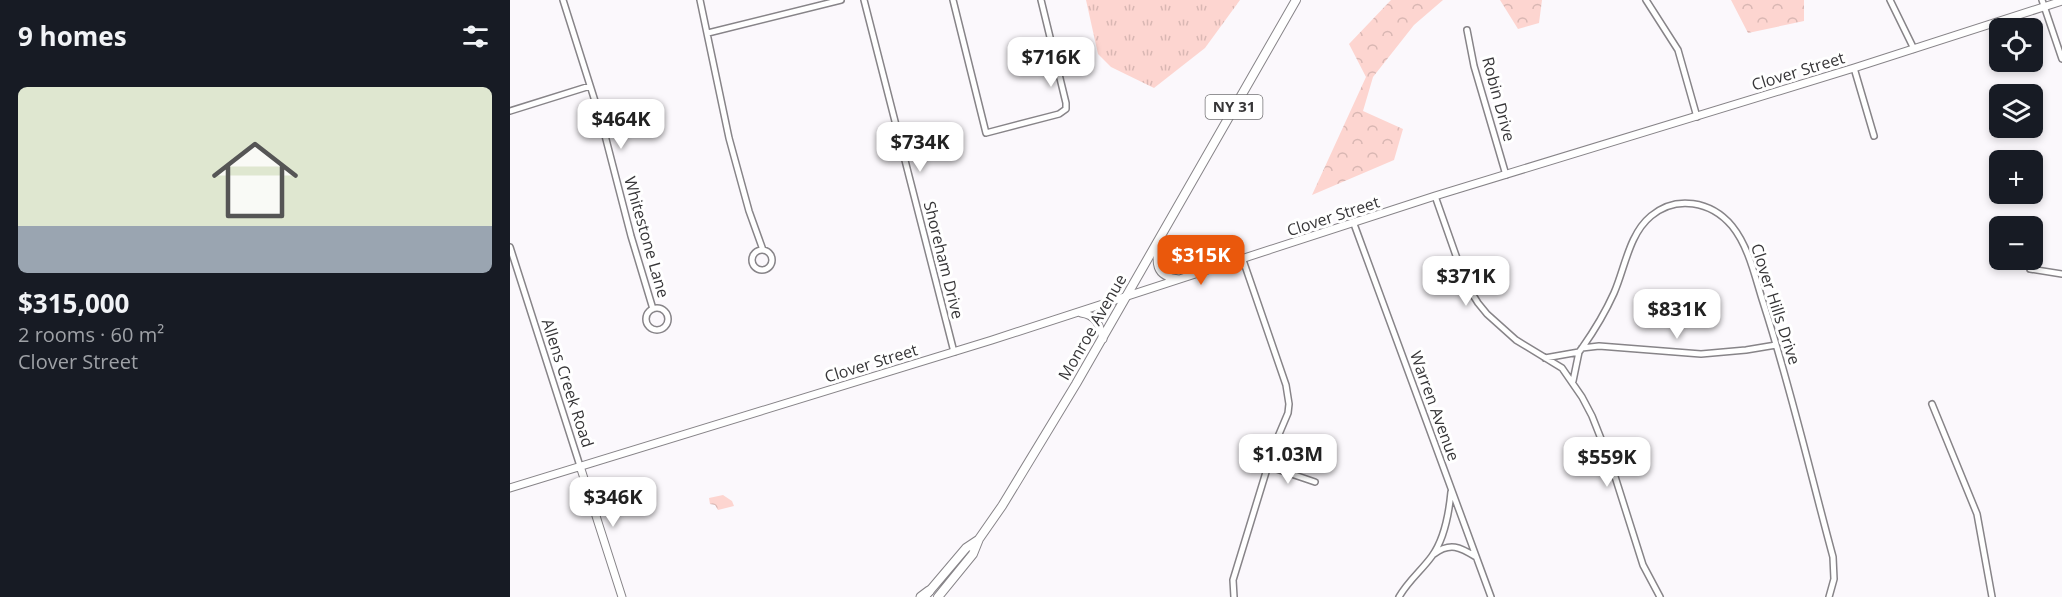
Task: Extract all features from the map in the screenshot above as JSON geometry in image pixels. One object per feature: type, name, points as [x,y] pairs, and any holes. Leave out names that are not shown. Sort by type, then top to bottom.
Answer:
[{"type":"main road","name":"Monroe Avenue","points":[[938,597],[973,555],[979,539],[1005,501],[1103,339],[1296,0]]},
{"type":"main road","name":"Clover Street","points":[[510,488],[954,352],[1435,196],[1854,68],[2043,4],[2062,1]]},
{"type":"main road","points":[[1159,238],[1157,264],[1159,270],[1167,277],[1181,279]]},
{"type":"main road","points":[[1078,313],[1085,313],[1096,319],[1103,339]]},
{"type":"main road","name":"Allens Creek Road","points":[[580,466],[622,597]]},
{"type":"main road","name":"Monroe Avenue","points":[[924,595],[966,548],[979,539]]},
{"type":"street","name":"Whitestone Lane","points":[[563,0],[601,120],[633,246],[653,309]]},
{"type":"street","points":[[700,0],[731,147],[749,211],[763,249]]},
{"type":"street","points":[[708,33],[841,0]]},
{"type":"street","name":"Shoreham Drive","points":[[864,0],[954,352]]},
{"type":"street","points":[[953,0],[986,133],[1059,114],[1066,109],[1041,0]]},
{"type":"street","points":[[1646,0],[1678,50],[1697,117]]},
{"type":"street","points":[[1890,0],[1914,49]]},
{"type":"street","points":[[2043,4],[2062,59]]},
{"type":"street","name":"Robin Drive","points":[[1467,30],[1474,66],[1506,175]]},
{"type":"street","points":[[1854,68],[1874,136]]},
{"type":"street","points":[[510,111],[590,86]]},
{"type":"street","points":[[1435,196],[1466,284],[1474,297],[1503,330],[1522,345],[1562,368],[1573,381],[1603,441],[1644,565],[1660,597]]},
{"type":"street","name":"Clover Hills Drive","points":[[1573,381],[1580,350],[1606,308],[1642,225],[1658,211],[1681,203],[1697,204],[1712,209],[1726,220],[1738,234],[1750,262],[1776,345],[1833,557],[1834,579],[1829,597]]},
{"type":"street","name":"Warren Avenue","points":[[1354,224],[1491,597]]},
{"type":"street","name":"Allens Creek Road","points":[[510,247],[580,466]]},
{"type":"street","points":[[1234,597],[1233,580],[1274,446],[1286,422],[1289,404],[1288,393],[1243,260]]},
{"type":"street","points":[[2041,270],[2062,274]]},
{"type":"street","name":"Whitestone Lane","points":[[653,309],[660,309],[668,316],[667,324],[662,329],[652,329],[647,324],[647,313],[653,309]]},
{"type":"street","points":[[1545,357],[1599,346],[1713,354],[1776,345]]},
{"type":"street","points":[[1932,404],[1977,514],[1992,597]]},
{"type":"street","points":[[1268,466],[1315,482]]},
{"type":"street","points":[[1399,597],[1432,555],[1442,537],[1450,511],[1451,490]]},
{"type":"street","points":[[1432,555],[1443,547],[1451,547],[1464,549],[1476,557]]},
{"type":"green space","points":[[1086,0],[1240,0],[1205,48],[1154,88],[1111,67],[1098,54]]},
{"type":"green space","points":[[1391,0],[1443,0],[1414,25],[1373,77],[1363,111],[1403,129],[1394,160],[1312,195],[1366,77],[1349,44]]},
{"type":"green space","points":[[1500,0],[1542,0],[1539,23],[1518,29]]},
{"type":"green space","points":[[1731,0],[1804,0],[1804,21],[1748,33]]},
{"type":"green space","points":[[723,495],[732,501],[734,506],[718,510],[715,505],[710,504],[709,498]]}]
